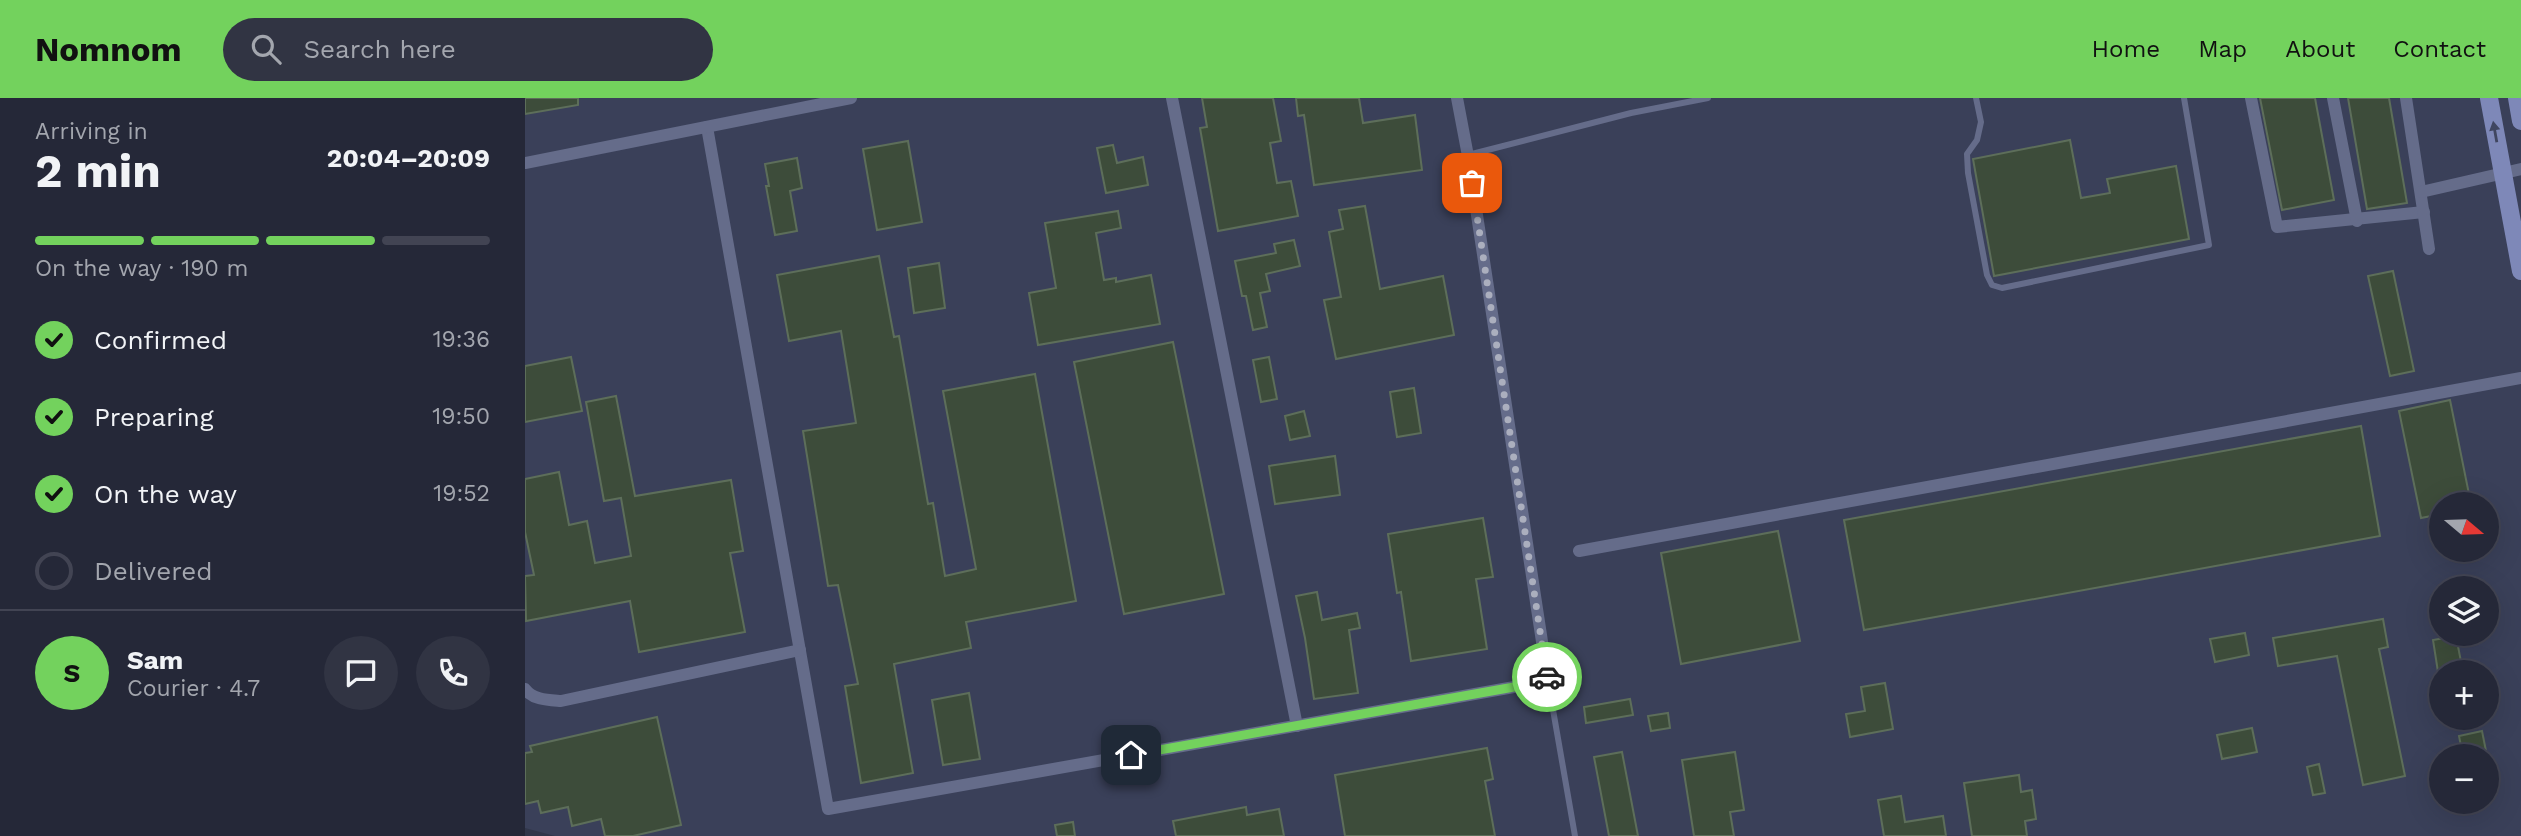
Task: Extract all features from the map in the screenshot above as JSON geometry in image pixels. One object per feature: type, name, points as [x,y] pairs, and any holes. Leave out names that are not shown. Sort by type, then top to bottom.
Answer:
[{"type":"main road","points":[[2489,98],[2521,271]]},
{"type":"main road","points":[[2517,98],[2521,121]]},
{"type":"street","points":[[525,163],[851,98]]},
{"type":"street","points":[[1172,98],[1297,726]]},
{"type":"street","points":[[706,127],[828,809],[1548,681],[1457,98]]},
{"type":"street","points":[[2251,98],[2277,227],[2357,221],[2424,212]]},
{"type":"street","points":[[2333,98],[2357,221]]},
{"type":"street","points":[[2406,98],[2430,249]]},
{"type":"street","points":[[2421,192],[2521,169]]},
{"type":"street","points":[[1579,551],[2521,378]]},
{"type":"street","points":[[525,689],[529,694],[540,698],[561,701],[800,650]]},
{"type":"lane","points":[[1468,156],[1631,113],[1708,98]]},
{"type":"lane","points":[[1976,98],[1981,122],[1977,140],[1967,154],[1968,173],[1987,275],[1992,285],[2002,288],[2209,245],[2184,98]]},
{"type":"lane","points":[[1548,681],[1574,836]]},
{"type":"shaded area","points":[[525,98],[2521,98],[2521,836],[555,836],[525,828]]},
{"type":"building","points":[[525,98],[578,98],[578,105],[525,114]]},
{"type":"building","points":[[1202,98],[1273,98],[1281,141],[1270,143],[1277,183],[1291,181],[1298,216],[1218,231],[1200,128],[1207,127]]},
{"type":"building","points":[[1296,98],[1359,98],[1363,123],[1415,115],[1422,170],[1314,185],[1304,115],[1298,116]]},
{"type":"building","points":[[2260,98],[2315,98],[2334,200],[2282,210]]},
{"type":"building","points":[[2348,98],[2389,98],[2407,203],[2367,209]]},
{"type":"building","points":[[2070,140],[2081,198],[2110,193],[2107,179],[2176,166],[2189,239],[1994,276],[1973,159]]},
{"type":"building","points":[[908,141],[922,222],[877,230],[863,149]]},
{"type":"building","points":[[1113,145],[1117,163],[1143,157],[1148,185],[1106,193],[1097,148]]},
{"type":"building","points":[[797,158],[802,188],[790,191],[797,231],[775,235],[765,164]]},
{"type":"building","points":[[1365,206],[1380,289],[1443,276],[1454,335],[1336,359],[1324,300],[1341,297],[1329,232],[1343,229],[1339,210]]},
{"type":"building","points":[[1118,211],[1121,228],[1096,233],[1104,280],[1116,278],[1116,282],[1151,275],[1160,324],[1038,345],[1029,293],[1056,288],[1045,223]]},
{"type":"building","points":[[1294,240],[1300,266],[1266,274],[1270,291],[1260,293],[1267,327],[1253,330],[1235,261],[1276,253],[1274,244]]},
{"type":"building","points":[[879,256],[894,337],[899,336],[928,504],[933,503],[945,576],[976,569],[943,391],[1035,374],[1076,601],[966,622],[971,648],[894,664],[913,773],[861,783],[845,686],[858,684],[838,585],[828,586],[803,431],[856,423],[841,331],[789,341],[777,275]]},
{"type":"building","points":[[939,263],[945,308],[914,313],[908,268]]},
{"type":"building","points":[[2393,271],[2414,371],[2390,376],[2368,276]]},
{"type":"building","points":[[1173,342],[1224,594],[1124,614],[1074,362]]},
{"type":"building","points":[[571,357],[582,411],[525,422],[525,366]]},
{"type":"building","points":[[1269,357],[1277,399],[1261,402],[1253,360]]},
{"type":"building","points":[[1414,388],[1421,433],[1397,437],[1390,392]]},
{"type":"building","points":[[616,396],[635,496],[731,480],[743,551],[730,553],[745,632],[639,652],[630,601],[526,621],[525,576],[534,575],[525,532],[525,479],[559,472],[569,525],[587,521],[595,563],[631,556],[621,498],[604,501],[586,402]]},
{"type":"building","points":[[2450,400],[2469,492],[2429,492],[2429,516],[2421,518],[2399,411]]},
{"type":"building","points":[[1304,411],[1310,436],[1290,440],[1285,416]]},
{"type":"building","points":[[2361,426],[2380,536],[1864,630],[1844,520]]},
{"type":"building","points":[[1335,456],[1340,495],[1275,504],[1269,466]]},
{"type":"building","points":[[1483,518],[1493,577],[1476,579],[1487,649],[1411,661],[1401,592],[1397,593],[1388,534]]},
{"type":"building","points":[[1778,531],[1800,641],[1681,664],[1661,553]]},
{"type":"building","points":[[1317,592],[1322,620],[1357,613],[1360,628],[1349,630],[1358,693],[1314,699],[1296,596]]},
{"type":"building","points":[[2383,619],[2388,647],[2379,649],[2405,776],[2363,785],[2337,656],[2278,666],[2273,638]]},
{"type":"building","points":[[2245,633],[2249,655],[2215,662],[2210,639]]},
{"type":"building","points":[[2434,646],[2458,646],[2461,660],[2436,660]]},
{"type":"building","points":[[1885,683],[1893,729],[1850,737],[1846,714],[1865,711],[1861,687]]},
{"type":"building","points":[[969,693],[980,759],[943,765],[932,700]]},
{"type":"building","points":[[1630,699],[1633,715],[1586,723],[1584,707]]},
{"type":"building","points":[[1668,713],[1670,728],[1651,731],[1648,716]]},
{"type":"building","points":[[657,717],[681,825],[633,836],[605,836],[601,819],[572,826],[568,807],[541,813],[538,801],[525,804],[525,753],[532,752],[530,746]]},
{"type":"building","points":[[2252,728],[2257,752],[2222,759],[2217,735]]},
{"type":"building","points":[[2482,731],[2485,744],[2461,744],[2459,736]]},
{"type":"building","points":[[1487,748],[1493,779],[1485,781],[1495,836],[1345,836],[1335,775]]},
{"type":"building","points":[[1622,752],[1638,836],[1609,836],[1594,757]]},
{"type":"building","points":[[1735,752],[1744,810],[1730,812],[1734,836],[1694,836],[1682,760]]},
{"type":"building","points":[[2319,764],[2325,793],[2313,795],[2307,767]]},
{"type":"building","points":[[2019,775],[2021,792],[2032,790],[2036,819],[2025,821],[2027,836],[1972,836],[1964,783]]},
{"type":"building","points":[[1901,796],[1905,822],[1943,816],[1946,836],[1884,836],[1878,800]]},
{"type":"building","points":[[1246,807],[1247,815],[1279,809],[1284,836],[1176,836],[1173,821]]},
{"type":"building","points":[[1073,822],[1075,836],[1057,836],[1055,825]]},
{"type":"way so far","points":[[1472,183],[1547,677]]},
{"type":"route","points":[[1131,755],[1548,681],[1547,677]]}]
